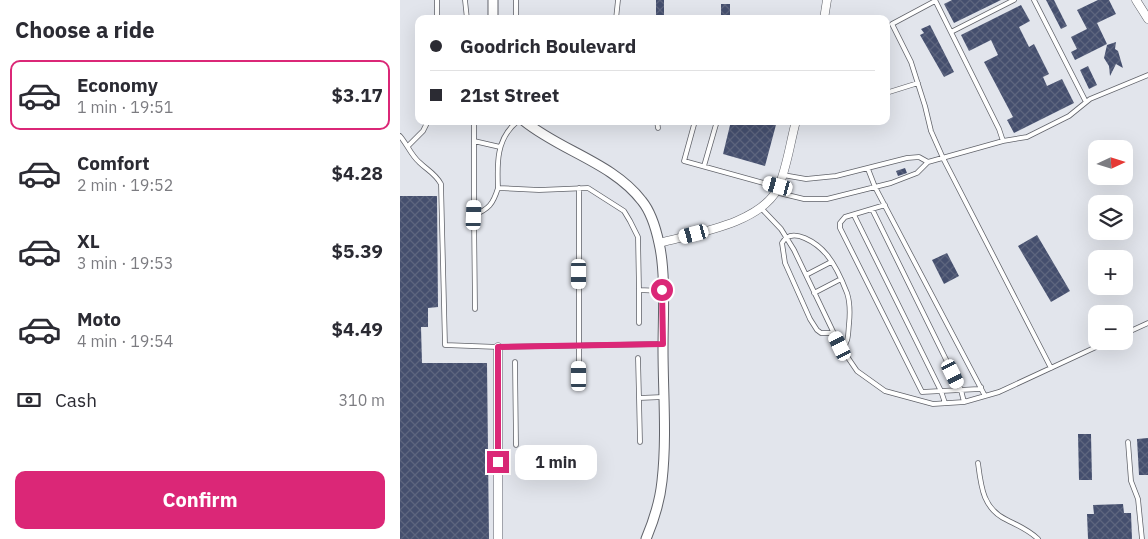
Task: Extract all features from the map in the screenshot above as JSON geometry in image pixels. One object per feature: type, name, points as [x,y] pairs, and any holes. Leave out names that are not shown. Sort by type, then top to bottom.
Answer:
[{"type":"street","points":[[493,0],[493,15]]},
{"type":"street","points":[[825,15],[827,0]]},
{"type":"street","points":[[1136,0],[1148,19]]},
{"type":"street","points":[[529,125],[547,138],[616,176],[630,188],[647,208],[659,243],[663,344],[662,481],[655,516],[646,539]]},
{"type":"street","points":[[659,243],[730,224],[761,208],[776,189],[782,175],[795,125]]},
{"type":"street","points":[[498,347],[498,539]]},
{"type":"lane","points":[[436,0],[437,15]]},
{"type":"lane","points":[[465,0],[467,15]]},
{"type":"lane","points":[[516,0],[516,15]]},
{"type":"lane","points":[[616,15],[618,0]]},
{"type":"lane","points":[[1003,141],[999,128],[935,0],[892,24],[918,83],[931,131],[942,158],[1051,368]]},
{"type":"lane","points":[[951,32],[1014,0]]},
{"type":"lane","points":[[1034,0],[1086,102]]},
{"type":"lane","points":[[694,125],[684,161],[804,199],[827,199],[891,183],[916,173],[928,162],[1003,141],[1027,137],[1068,116],[1086,102],[1148,75]]},
{"type":"lane","points":[[890,91],[918,83]]},
{"type":"lane","points":[[408,146],[423,131],[426,125]]},
{"type":"lane","points":[[474,125],[475,309]]},
{"type":"lane","points":[[474,215],[486,210],[494,200],[498,188],[500,147],[513,125]]},
{"type":"lane","points":[[704,166],[716,125]]},
{"type":"lane","points":[[400,136],[418,161],[436,175],[441,184],[445,345],[498,347],[663,344]]},
{"type":"lane","points":[[474,141],[500,147]]},
{"type":"lane","points":[[782,175],[806,179],[836,176],[907,158],[919,157],[928,162]]},
{"type":"lane","points":[[868,168],[885,205],[985,396]]},
{"type":"lane","points":[[498,188],[588,188],[624,211],[638,237],[639,323]]},
{"type":"lane","points":[[579,188],[579,376]]},
{"type":"lane","points":[[885,205],[842,220],[840,228],[922,392],[922,401]]},
{"type":"lane","points":[[761,208],[781,229],[842,349],[857,371],[885,391],[933,404],[964,402],[999,392],[1090,350]]},
{"type":"lane","points":[[872,209],[961,390],[964,402]]},
{"type":"lane","points":[[854,215],[941,391],[945,403]]},
{"type":"lane","points":[[834,333],[821,333],[816,330],[785,263],[782,243],[792,235],[803,237],[826,254],[841,279],[848,295],[850,315],[848,339],[842,349]]},
{"type":"lane","points":[[806,275],[831,262]]},
{"type":"lane","points":[[814,292],[841,279]]},
{"type":"lane","points":[[638,290],[662,290]]},
{"type":"lane","points":[[1133,330],[1148,323]]},
{"type":"lane","points":[[638,358],[640,442]]},
{"type":"lane","points":[[515,362],[516,445]]},
{"type":"lane","points":[[922,392],[978,389],[981,387]]},
{"type":"lane","points":[[639,398],[663,398]]},
{"type":"lane","points":[[1128,442],[1130,481],[1138,499],[1142,539]]},
{"type":"lane","points":[[978,463],[981,486],[989,508],[1005,519],[1025,528],[1038,539]]},
{"type":"building","points":[[656,0],[664,0],[664,15],[656,15]]},
{"type":"building","points":[[952,0],[1001,0],[954,23],[944,4]]},
{"type":"building","points":[[1046,0],[1054,0],[1067,26],[1061,29]]},
{"type":"building","points":[[1098,0],[1109,0],[1116,14],[1097,23],[1107,44],[1075,60],[1071,52],[1077,49],[1071,37],[1087,29],[1077,10]]},
{"type":"building","points":[[721,4],[730,4],[730,15],[721,15]]},
{"type":"building","points":[[1021,5],[1030,21],[1019,27],[1029,47],[1034,44],[1049,74],[1043,77],[1047,86],[1062,79],[1074,103],[1014,133],[1007,120],[1013,117],[984,62],[998,55],[991,40],[969,51],[961,35]]},
{"type":"building","points":[[930,25],[954,72],[944,77],[920,35],[924,33],[921,29]]},
{"type":"building","points":[[1116,42],[1115,49],[1118,51],[1123,68],[1116,64],[1110,76],[1109,66],[1104,58],[1107,45]]},
{"type":"building","points":[[1088,66],[1097,85],[1089,89],[1080,70]]},
{"type":"building","points":[[730,125],[776,125],[765,166],[723,154]]},
{"type":"building","points":[[905,168],[907,173],[898,176],[896,171]]},
{"type":"building","points":[[400,196],[437,196],[438,307],[428,308],[428,327],[421,327],[422,363],[487,363],[489,539],[400,539]]},
{"type":"building","points":[[1037,235],[1070,291],[1051,302],[1018,246]]},
{"type":"building","points":[[947,253],[959,276],[944,284],[932,260]]},
{"type":"building","points":[[1078,434],[1091,434],[1092,480],[1079,480]]},
{"type":"building","points":[[1148,438],[1148,475],[1139,475],[1137,439]]},
{"type":"building","points":[[1123,504],[1124,513],[1131,513],[1132,539],[1088,539],[1087,514],[1094,514],[1093,505]]},
{"type":"route","points":[[498,462],[498,347],[663,344],[662,290]]}]
